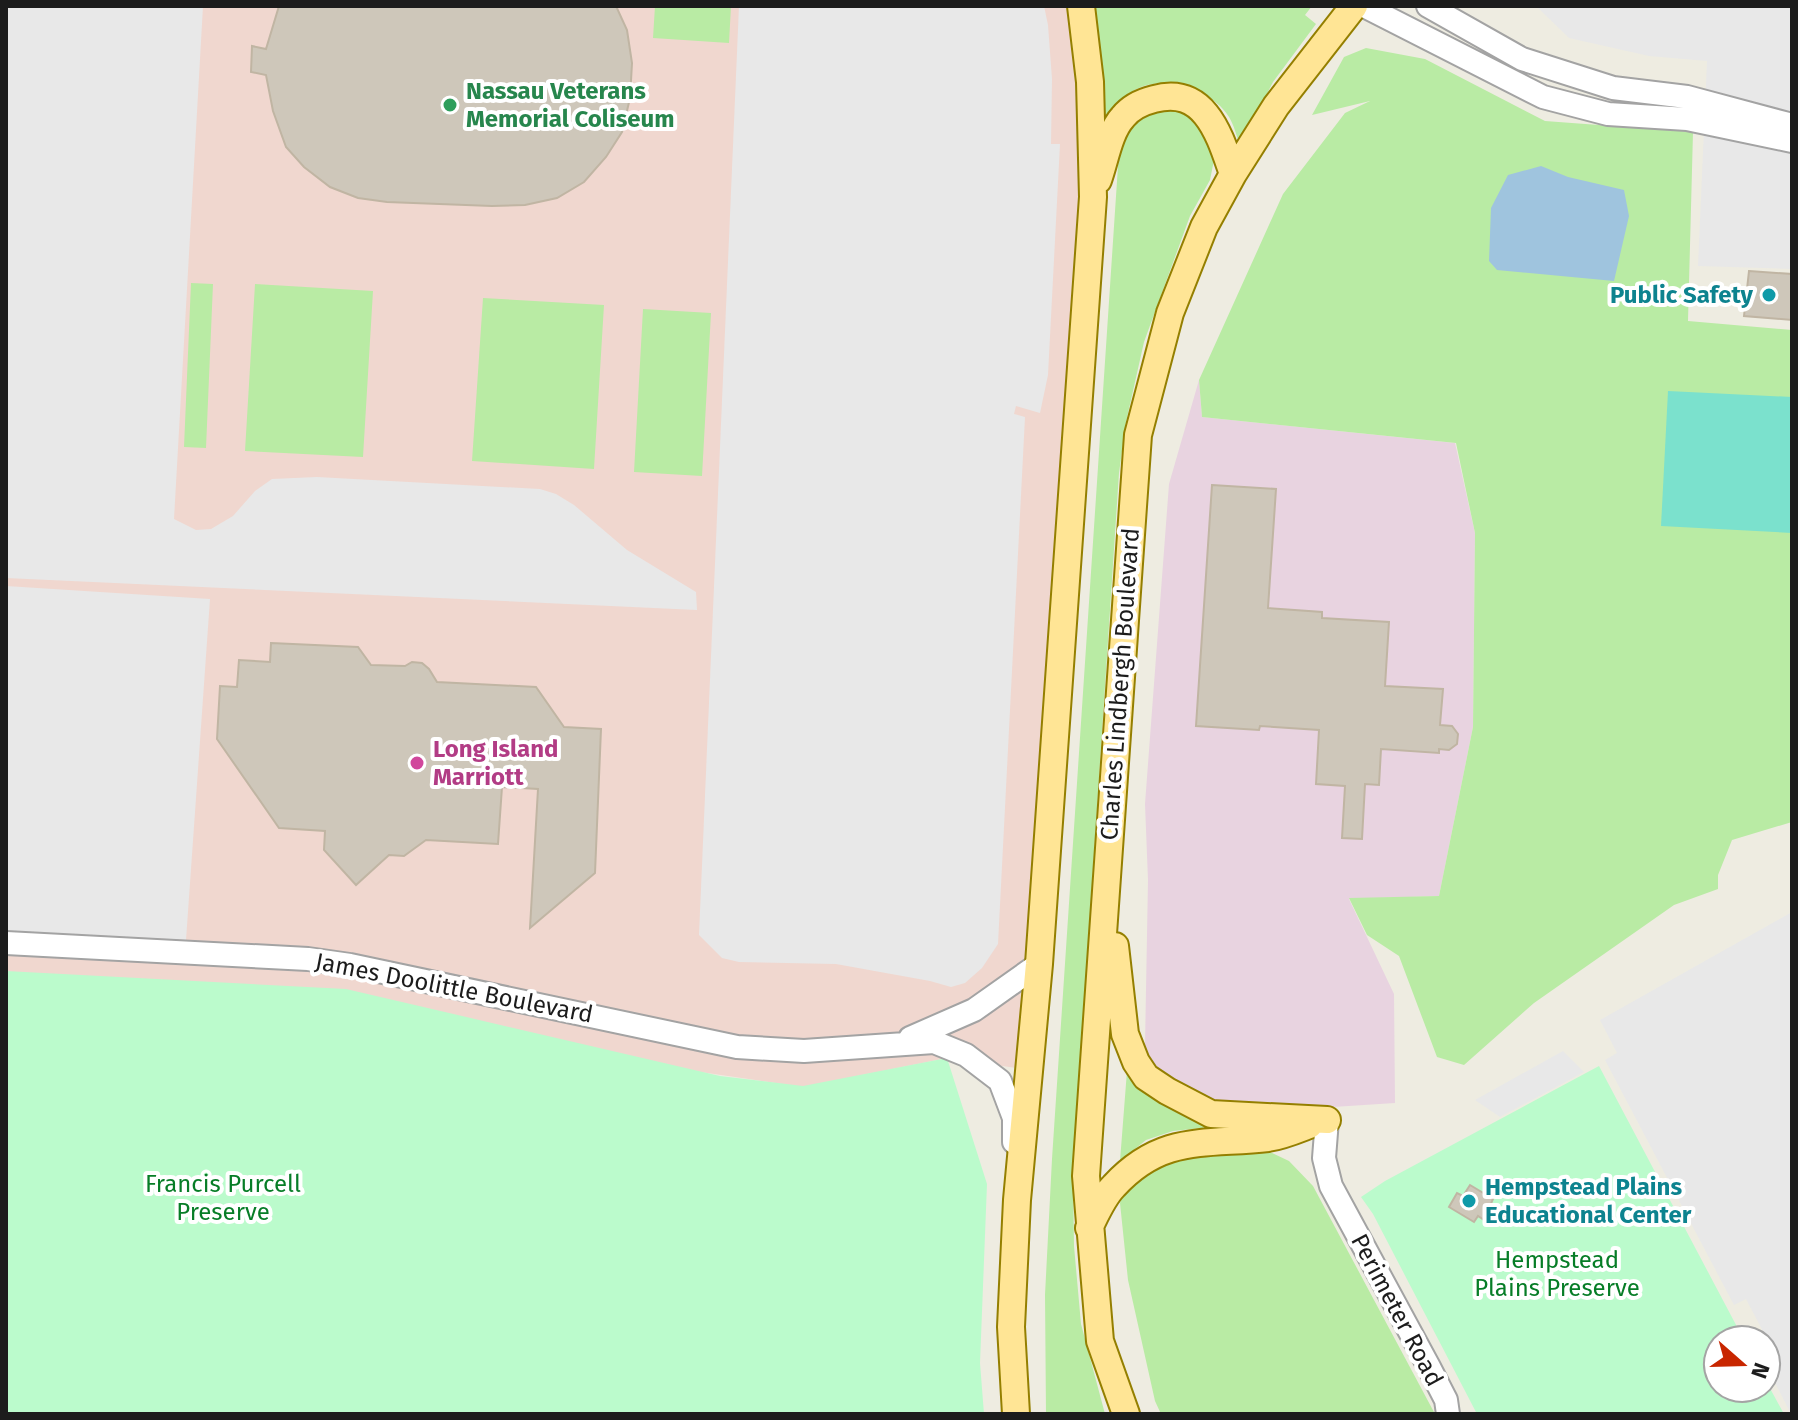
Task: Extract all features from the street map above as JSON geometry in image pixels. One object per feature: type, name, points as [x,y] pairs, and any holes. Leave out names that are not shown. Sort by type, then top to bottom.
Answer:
[{"type":"main road","points":[[1016,1414],[1011,1327],[1017,1200],[1039,964],[1093,197],[1090,82],[1081,6]]},
{"type":"main road","name":"Charles Lindbergh Boulevard","points":[[1126,1414],[1100,1341],[1086,1176],[1138,435],[1170,313],[1204,227],[1233,174],[1284,96],[1354,6]]},
{"type":"main road","points":[[1093,197],[1122,117],[1139,103],[1161,97],[1177,97],[1194,103],[1207,113],[1217,130],[1233,174]]},
{"type":"main road","points":[[1108,865],[1116,971],[1125,1034],[1136,1062],[1146,1077],[1211,1114],[1327,1120]]},
{"type":"main road","points":[[1089,1228],[1114,1186],[1144,1159],[1164,1149],[1201,1142],[1272,1137],[1327,1120]]},
{"type":"street","points":[[1364,6],[1543,97],[1608,114],[1687,119],[1792,141]]},
{"type":"street","points":[[1428,6],[1448,14],[1522,59],[1613,88],[1687,97],[1792,125]]},
{"type":"street","name":"James Doolittle Boulevard","points":[[6,943],[293,958],[350,965],[737,1047],[804,1051],[934,1042],[966,1055],[1000,1081],[1014,1118],[1017,1200]]},
{"type":"street","name":"James Doolittle Boulevard","points":[[898,1043],[974,1010],[1039,964]]},
{"type":"street","name":"Perimeter Road","points":[[1327,1120],[1342,1208],[1446,1400],[1448,1414]]},
{"type":"shaded area","points":[[6,6],[1078,6],[1090,199],[1024,1069],[947,1058],[803,1087],[6,971]]},
{"type":"shaded area","points":[[6,6],[203,6],[174,519],[196,530],[211,529],[233,516],[255,491],[272,479],[317,477],[540,489],[574,505],[627,550],[696,592],[697,610],[6,578]]},
{"type":"shaded area","points":[[739,6],[1044,6],[1052,79],[1051,144],[1060,144],[1048,375],[1040,413],[1016,406],[1014,414],[1025,417],[998,944],[982,968],[965,983],[951,987],[836,964],[739,962],[722,958],[699,935]]},
{"type":"shaded area","points":[[1536,6],[1792,6],[1792,269],[1698,266],[1707,61],[1649,56],[1569,38]]},
{"type":"shaded area","points":[[1541,166],[1568,177],[1624,190],[1629,216],[1614,281],[1497,270],[1489,261],[1491,208],[1508,175]]},
{"type":"shaded area","points":[[1199,380],[1202,417],[1455,443],[1475,533],[1473,727],[1439,896],[1349,899],[1394,994],[1395,1103],[1333,1107],[1220,1106],[1152,1071],[1145,1045],[1148,880],[1145,804],[1169,484]]},
{"type":"shaded area","points":[[1668,391],[1792,397],[1792,533],[1661,526]]},
{"type":"shaded area","points":[[6,586],[210,599],[186,940],[6,931]]},
{"type":"shaded area","points":[[1792,912],[1792,1414],[1782,1396],[1782,1324],[1759,1324],[1746,1299],[1734,1305],[1605,1060],[1617,1053],[1600,1020]]},
{"type":"shaded area","points":[[1563,1051],[1584,1072],[1500,1117],[1475,1100]]},
{"type":"green space","points":[[655,6],[731,6],[729,43],[653,38]]},
{"type":"green space","points":[[1092,6],[1312,6],[1305,15],[1316,24],[1273,82],[1240,146],[1231,120],[1213,100],[1190,88],[1165,83],[1141,87],[1129,94],[1119,103],[1104,127]]},
{"type":"green space","points":[[1366,48],[1425,59],[1545,121],[1693,132],[1688,321],[1792,330],[1792,822],[1732,840],[1718,875],[1718,889],[1674,905],[1534,1003],[1464,1065],[1437,1057],[1399,956],[1367,935],[1349,898],[1439,896],[1473,727],[1475,533],[1456,443],[1202,417],[1199,380],[1283,194],[1345,113],[1370,101],[1312,115],[1344,57]]},
{"type":"green space","points":[[1171,108],[1191,114],[1215,155],[1210,180],[1190,216],[1144,342],[1126,422],[1119,473],[1073,1174],[1074,1246],[1081,1324],[1105,1414],[1046,1414],[1045,1295],[1052,1159],[1119,151],[1138,120]]},
{"type":"green space","points":[[191,283],[213,284],[206,448],[184,447]]},
{"type":"green space","points":[[255,284],[373,291],[363,457],[245,451]]},
{"type":"green space","points":[[483,298],[604,305],[594,469],[472,461]]},
{"type":"green space","points":[[643,309],[711,313],[702,476],[634,472]]},
{"type":"green space","name":"Francis Purcell Preserve","points":[[6,971],[346,989],[720,1076],[803,1086],[947,1058],[987,1184],[980,1363],[984,1414],[6,1414]]},
{"type":"green space","points":[[1128,1058],[1230,1125],[1173,1131],[1146,1140],[1120,1161]]},
{"type":"green space","name":"Hempstead Plains Preserve","points":[[1599,1066],[1736,1324],[1702,1324],[1702,1404],[1779,1404],[1784,1414],[1477,1414],[1373,1214],[1361,1197],[1385,1181]]},
{"type":"green space","points":[[1268,1151],[1289,1161],[1313,1186],[1435,1414],[1161,1414],[1155,1401],[1128,1280],[1120,1203],[1126,1182],[1170,1153]]},
{"type":"building","name":"Nassau Veterans Memorial Coliseum","points":[[279,6],[616,6],[627,30],[632,63],[630,98],[622,132],[584,182],[557,198],[525,205],[492,206],[358,198],[330,187],[304,167],[286,147],[273,111],[266,75],[251,72],[252,46],[266,49]]},
{"type":"building","name":"Public Safety","points":[[1749,271],[1792,274],[1792,320],[1744,316]]},
{"type":"building","points":[[1212,485],[1276,489],[1268,608],[1322,612],[1322,618],[1389,622],[1385,686],[1443,689],[1440,725],[1452,726],[1458,734],[1457,744],[1449,750],[1439,749],[1439,753],[1381,749],[1379,785],[1365,784],[1362,839],[1342,838],[1345,786],[1316,784],[1319,730],[1196,726]]},
{"type":"building","name":"Long Island Marriott","points":[[271,643],[358,647],[371,665],[422,663],[437,682],[536,687],[564,727],[601,729],[595,873],[530,928],[538,789],[502,787],[498,844],[426,840],[404,856],[389,855],[356,885],[324,850],[325,831],[279,828],[217,739],[220,686],[237,687],[239,660],[270,662]]},
{"type":"building","name":"Hempstead Plains Educational Center","points":[[1470,1185],[1493,1199],[1484,1220],[1478,1216],[1474,1222],[1449,1207],[1457,1193],[1463,1196]]},
{"type":"place","name":"Nassau Veterans Memorial Coliseum","points":[[450,105]]},
{"type":"place","name":"Public Safety","points":[[1769,295]]},
{"type":"place","name":"Long Island Marriott","points":[[417,763]]},
{"type":"place","name":"Hempstead Plains Educational Center","points":[[1469,1201]]}]
